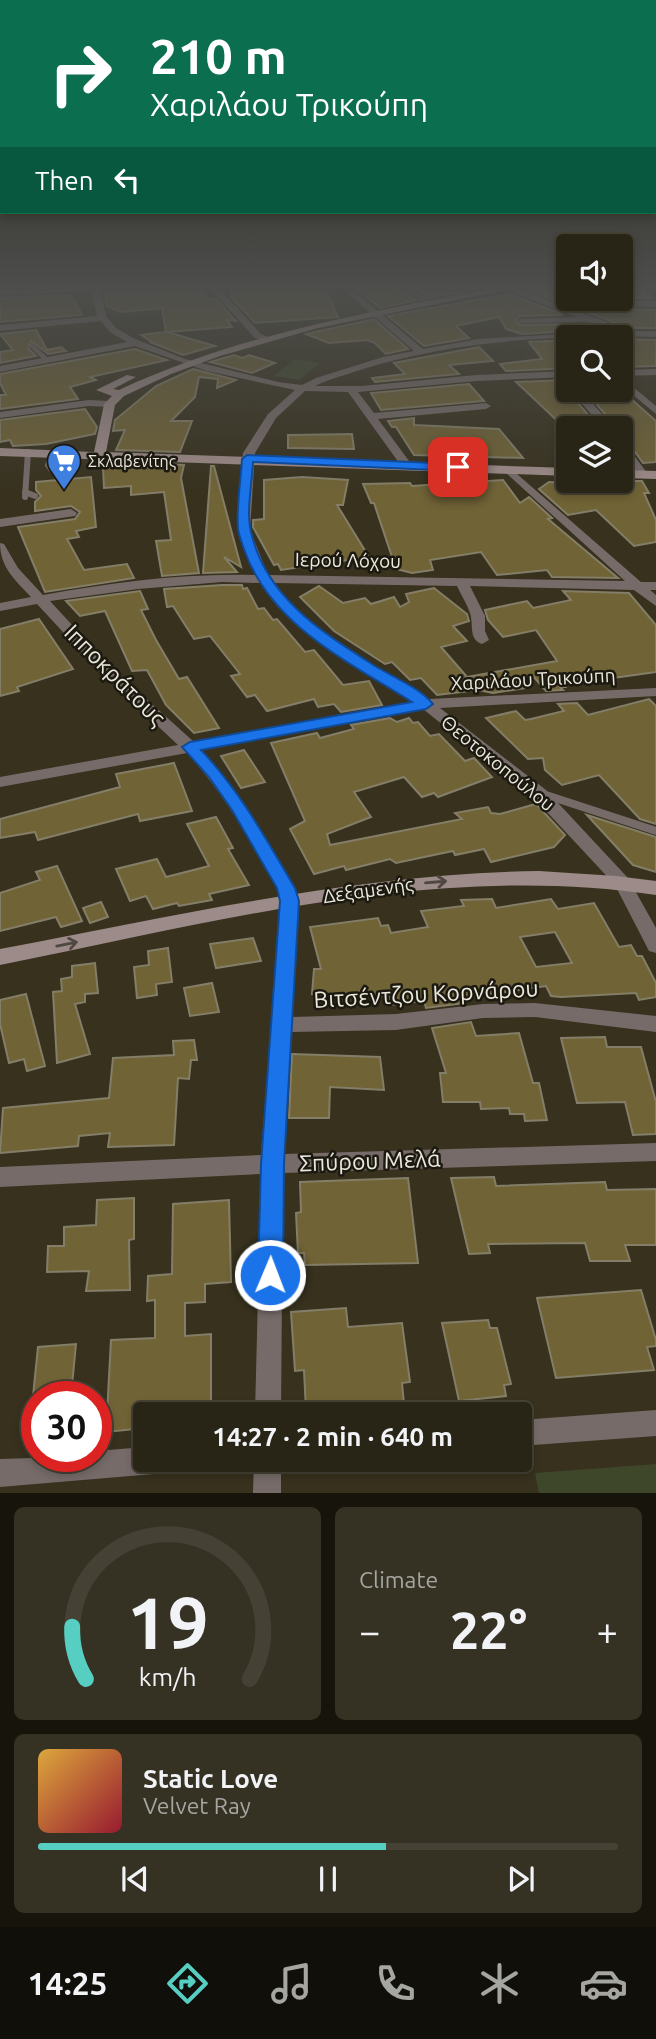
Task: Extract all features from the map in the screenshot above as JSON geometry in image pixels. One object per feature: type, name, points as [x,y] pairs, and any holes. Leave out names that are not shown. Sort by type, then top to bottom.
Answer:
[{"type":"street","points":[[0,369],[76,355]]},
{"type":"street","points":[[167,355],[266,383],[302,389],[352,390],[468,378],[556,375]]},
{"type":"street","points":[[0,415],[85,399],[102,390],[202,355]]},
{"type":"street","name":"Θεοτοκοπούλου","points":[[409,355],[364,365],[319,380],[302,389],[272,416],[247,459],[244,530],[252,555],[264,578],[293,615],[325,641],[426,704],[540,794],[622,882],[656,946]]},
{"type":"street","points":[[100,454],[110,404],[120,394],[183,360]]},
{"type":"street","points":[[633,373],[656,372]]},
{"type":"street","points":[[102,390],[120,394]]},
{"type":"street","points":[[352,390],[407,465]]},
{"type":"street","points":[[633,391],[656,411]]},
{"type":"street","points":[[0,408],[85,399],[110,404]]},
{"type":"street","points":[[586,402],[598,416]]},
{"type":"street","points":[[370,416],[486,406]]},
{"type":"street","points":[[0,453],[100,454],[556,472]]},
{"type":"street","points":[[633,458],[650,475]]},
{"type":"street","points":[[509,470],[656,602]]},
{"type":"street","points":[[0,523],[71,513]]},
{"type":"street","name":"Ιπποκράτους","points":[[0,547],[13,570],[104,668],[190,747],[215,774],[240,809],[286,888],[290,901],[272,1164],[268,1402]]},
{"type":"street","name":"Ιερού Λόχου","points":[[0,607],[41,598],[157,583],[264,578],[656,586]]},
{"type":"street","points":[[461,582],[478,616],[478,631],[482,640]]},
{"type":"street","name":"Χαριλάου Τρικούπη","points":[[0,782],[426,704],[656,692]]},
{"type":"street","name":"Δεξαμενής","points":[[0,957],[290,901],[419,883],[495,876],[557,876],[656,888]]},
{"type":"street","name":"Βιτσέντζου Κορνάρου","points":[[282,1025],[396,1021],[483,1011],[535,1010],[656,1024]]},
{"type":"street","name":"Σπύρου Μελά","points":[[0,1177],[272,1164],[656,1152]]},
{"type":"street","points":[[532,1432],[656,1423]]},
{"type":"street","points":[[0,1473],[133,1462]]},
{"type":"street","points":[[267,1493],[268,1472]]},
{"type":"lane","points":[[41,355],[47,360]]},
{"type":"lane","points":[[27,452],[25,494],[36,496]]},
{"type":"lane","points":[[53,453],[48,465],[51,469],[71,471]]},
{"type":"lane","points":[[26,484],[36,487]]},
{"type":"lane","points":[[540,794],[656,831]]},
{"type":"green space","points":[[295,359],[320,363],[299,380],[274,376]]},
{"type":"green space","points":[[656,1464],[656,1493],[539,1493],[535,1473]]},
{"type":"building","points":[[0,355],[36,356],[0,363]]},
{"type":"building","points":[[104,355],[152,355],[167,360],[90,377],[96,380],[70,387],[78,399],[0,409],[0,395],[6,395],[0,383],[0,374]]},
{"type":"building","points":[[234,355],[242,358],[249,355],[275,363],[252,373],[210,362]]},
{"type":"building","points":[[438,355],[487,355],[493,361],[449,365],[459,374],[375,382],[372,378],[405,374],[394,363]]},
{"type":"building","points":[[539,355],[556,355],[556,369],[506,371],[500,364],[542,359]]},
{"type":"building","points":[[633,355],[656,355],[656,366],[633,367]]},
{"type":"building","points":[[193,369],[236,380],[217,388],[218,379],[199,377],[195,397],[171,421],[192,421],[180,452],[116,450],[125,430],[113,431],[115,420],[156,386]]},
{"type":"building","points":[[556,380],[556,402],[577,402],[589,416],[556,416],[556,420],[516,382]]},
{"type":"building","points":[[469,384],[484,401],[381,410],[371,393]]},
{"type":"building","points":[[633,401],[656,421],[656,462],[643,463],[633,449],[633,416],[606,416],[595,402]]},
{"type":"building","points":[[85,409],[97,427],[95,434],[46,444],[13,446],[10,440],[0,442],[0,420]]},
{"type":"building","points":[[414,418],[414,425],[499,429],[523,458],[414,455],[396,427],[392,427],[388,421]]},
{"type":"building","points":[[352,434],[354,449],[288,448],[288,435]]},
{"type":"building","points":[[110,462],[184,465],[181,478],[199,573],[162,576],[156,541],[171,540],[164,492],[131,495],[131,486],[104,488],[103,467],[108,467]]},
{"type":"building","points":[[211,466],[214,466],[241,567],[224,557],[237,572],[203,573]]},
{"type":"building","points":[[91,477],[96,527],[76,531],[79,537],[67,539],[84,570],[127,564],[134,578],[45,592],[18,527],[75,519],[80,512],[71,506],[35,511],[35,502],[41,496],[36,490],[36,482]]},
{"type":"building","points":[[302,477],[348,480],[343,505],[337,505],[369,557],[281,570],[278,564],[274,565],[253,527],[253,520],[264,519],[264,480]]},
{"type":"building","points":[[503,480],[520,503],[529,497],[552,518],[548,519],[618,578],[552,577],[547,570],[497,575],[481,552],[430,560],[433,570],[412,573],[396,569],[374,503],[371,503],[363,484],[410,483],[412,486]]},
{"type":"building","points":[[633,481],[642,481],[649,493],[644,493],[656,520],[656,542],[634,546],[596,510],[568,515],[539,489],[549,482],[556,482],[556,493],[633,493]]},
{"type":"building","points":[[242,585],[243,589],[247,588],[258,609],[264,608],[273,620],[277,619],[305,652],[314,650],[343,685],[369,681],[382,705],[341,712],[334,704],[318,707],[314,699],[267,711],[255,695],[247,697],[231,676],[240,674],[210,636],[194,639],[173,606],[167,607],[164,589]]},
{"type":"building","points":[[319,586],[343,603],[365,598],[371,604],[394,597],[400,607],[409,602],[406,594],[434,588],[467,614],[469,621],[453,626],[467,641],[441,647],[467,677],[557,661],[536,630],[503,637],[488,620],[485,610],[527,601],[533,608],[571,600],[563,591],[629,593],[656,625],[656,672],[563,685],[565,687],[560,687],[563,690],[546,691],[533,676],[525,688],[493,693],[478,690],[437,695],[421,678],[410,680],[392,662],[385,664],[334,631],[300,597]]},
{"type":"building","points":[[140,591],[148,609],[141,610],[156,640],[179,679],[187,677],[219,728],[194,733],[166,705],[147,670],[132,671],[105,611],[80,616],[66,601]]},
{"type":"building","points":[[39,619],[73,669],[17,687],[19,691],[0,696],[0,629]]},
{"type":"building","points":[[649,699],[656,706],[656,824],[640,819],[599,775],[562,785],[545,770],[543,758],[528,759],[486,718],[516,711],[525,720],[564,711],[558,704],[577,703],[588,715]]},
{"type":"building","points":[[390,718],[397,722],[409,718],[413,723],[418,722],[430,736],[439,734],[465,761],[474,758],[492,777],[438,797],[434,793],[422,797],[404,777],[354,792],[371,817],[327,834],[330,845],[462,819],[455,813],[488,807],[491,813],[500,814],[536,804],[565,835],[554,847],[491,862],[484,849],[455,855],[453,851],[396,863],[390,859],[346,870],[344,866],[314,874],[290,829],[305,821],[271,743],[317,733],[320,738],[354,729],[351,725]]},
{"type":"building","points":[[244,750],[265,782],[241,788],[221,756]]},
{"type":"building","points":[[174,763],[192,811],[140,821],[138,814],[38,840],[35,832],[0,838],[0,819],[120,787],[116,774]]},
{"type":"building","points":[[587,815],[656,837],[656,872],[633,865]]},
{"type":"building","points":[[216,817],[233,848],[228,849],[249,885],[209,894],[212,900],[179,906],[177,903],[153,909],[146,896],[130,901],[116,869],[157,859],[166,877],[209,866],[187,824]]},
{"type":"building","points":[[57,866],[82,921],[61,927],[56,917],[0,931],[0,893],[40,880],[36,872]]},
{"type":"building","points":[[492,899],[496,908],[551,899],[558,909],[594,903],[619,947],[631,945],[637,956],[642,956],[656,983],[656,997],[639,1000],[636,993],[551,996],[546,986],[463,998],[465,1003],[426,1008],[424,1001],[389,1005],[386,997],[312,994],[314,969],[321,969],[310,927],[378,918],[381,926],[388,925],[391,933],[428,927],[421,911],[464,906],[461,900]],"holes":[[[555,932],[572,963],[536,967],[520,937]]]},
{"type":"building","points":[[101,902],[108,917],[90,923],[83,908]]},
{"type":"building","points":[[253,938],[261,961],[216,968],[210,944]]},
{"type":"building","points":[[168,948],[172,982],[156,984],[157,995],[137,998],[134,967],[149,965],[148,951]]},
{"type":"building","points":[[95,963],[98,993],[85,994],[85,1002],[75,1004],[90,1054],[57,1063],[53,992],[62,991],[61,979],[72,977],[72,966]]},
{"type":"building","points":[[212,983],[219,1012],[190,1016],[184,988]]},
{"type":"building","points":[[26,994],[45,1066],[27,1071],[24,1059],[9,1063],[0,1024],[0,1000]]},
{"type":"building","points":[[471,1022],[476,1036],[519,1033],[533,1083],[539,1083],[547,1120],[525,1121],[524,1114],[510,1114],[509,1108],[481,1109],[480,1102],[443,1102],[440,1073],[446,1073],[432,1028]]},
{"type":"building","points":[[605,1037],[607,1047],[641,1047],[656,1102],[656,1134],[633,1135],[625,1102],[577,1103],[561,1038]]},
{"type":"building","points":[[194,1040],[197,1060],[191,1060],[189,1079],[178,1078],[174,1145],[108,1147],[110,1133],[79,1136],[78,1146],[0,1153],[3,1108],[109,1098],[113,1058],[174,1055],[173,1041]]},
{"type":"building","points":[[292,1054],[380,1057],[384,1090],[330,1087],[329,1118],[289,1118]]},
{"type":"building","points":[[494,1177],[496,1186],[605,1182],[607,1190],[656,1189],[656,1245],[625,1245],[630,1261],[590,1261],[585,1243],[488,1244],[490,1253],[469,1254],[451,1178]]},
{"type":"building","points":[[408,1178],[418,1263],[305,1265],[304,1253],[298,1253],[296,1213],[301,1212],[300,1182]]},
{"type":"building","points":[[134,1198],[134,1239],[129,1240],[130,1290],[86,1291],[89,1271],[47,1272],[48,1246],[64,1246],[64,1227],[96,1225],[97,1200]]},
{"type":"building","points":[[229,1200],[231,1282],[205,1284],[205,1302],[185,1303],[185,1336],[211,1334],[211,1402],[133,1402],[133,1429],[112,1431],[112,1381],[109,1381],[111,1340],[155,1338],[155,1300],[147,1301],[148,1276],[172,1274],[173,1204]]},
{"type":"building","points":[[641,1290],[656,1340],[656,1346],[647,1347],[654,1370],[556,1378],[537,1298]]},
{"type":"building","points":[[346,1308],[348,1327],[402,1323],[410,1382],[402,1383],[404,1402],[306,1402],[304,1370],[295,1371],[291,1312]]},
{"type":"building","points":[[488,1320],[490,1328],[497,1328],[511,1384],[504,1385],[506,1396],[459,1401],[442,1323]]},
{"type":"building","points":[[76,1344],[72,1381],[35,1381],[38,1347]]},
{"type":"place","name":"Σκλαβενίτης","points":[[64,491]]},
{"type":"route","points":[[270,1275],[272,1164],[290,901],[286,888],[240,809],[215,774],[190,747],[426,704],[325,641],[275,596],[257,567],[244,530],[247,459],[458,467]]}]
